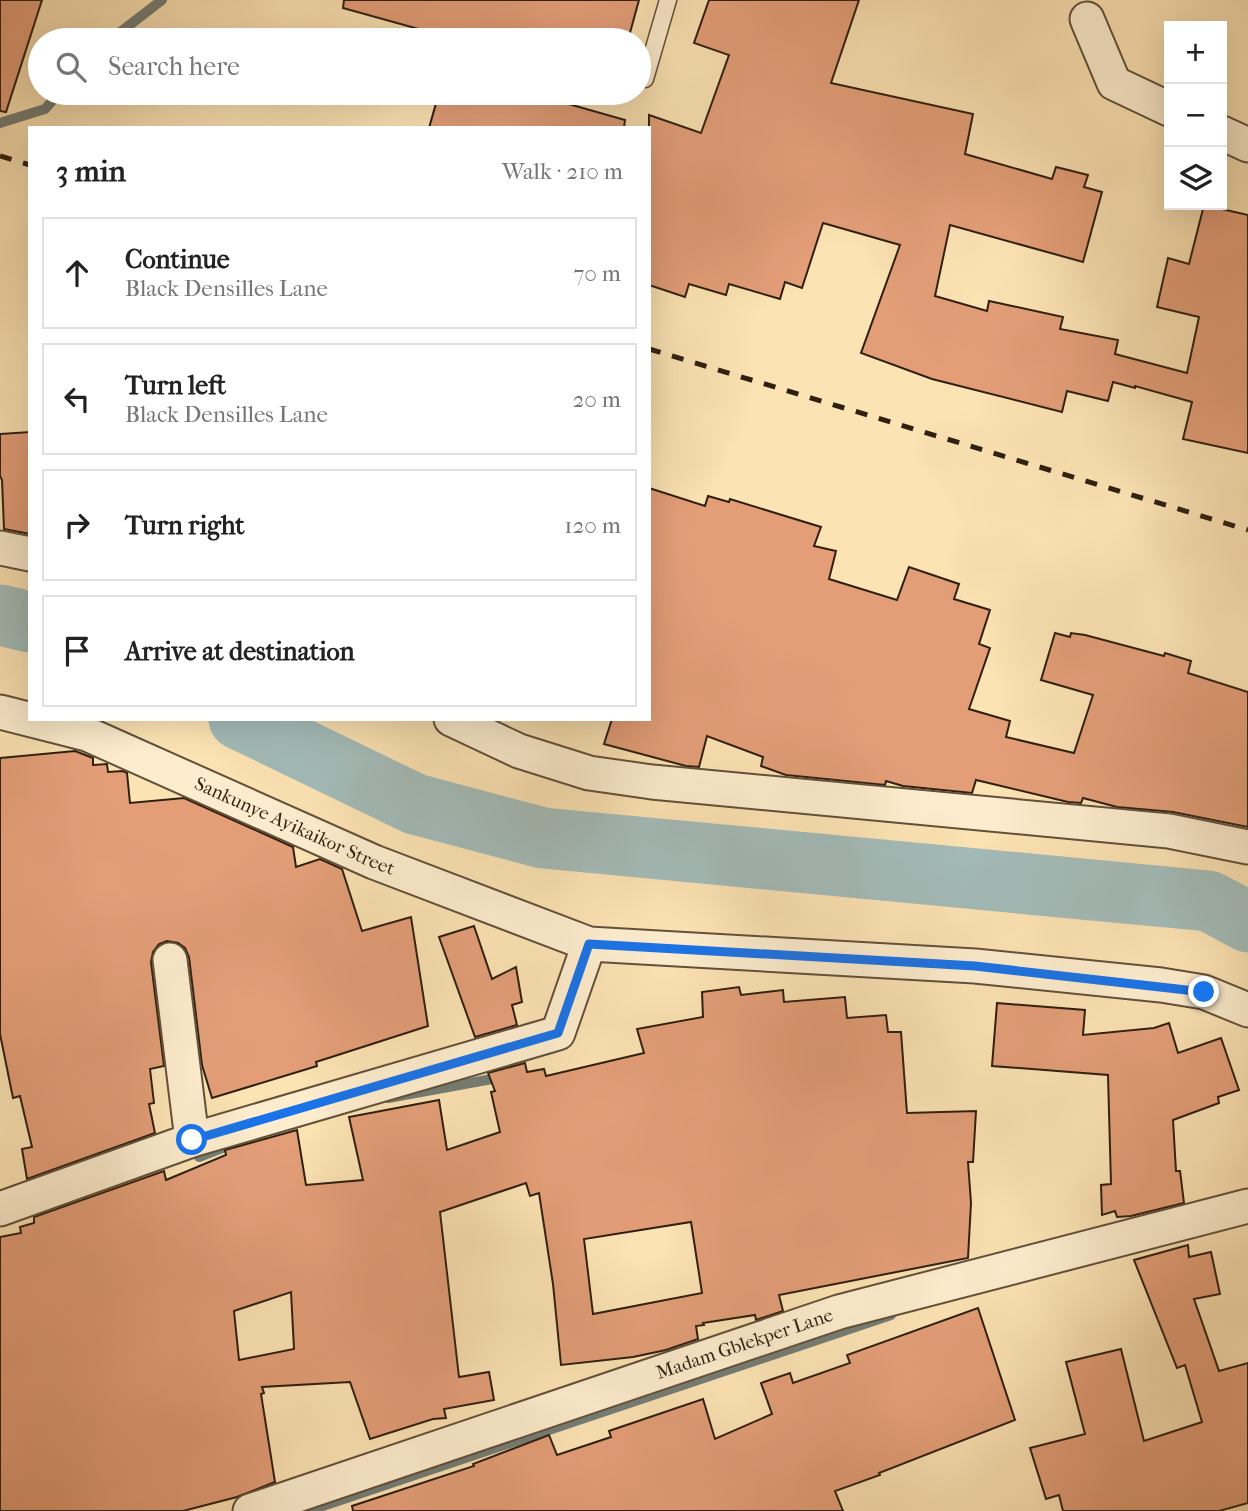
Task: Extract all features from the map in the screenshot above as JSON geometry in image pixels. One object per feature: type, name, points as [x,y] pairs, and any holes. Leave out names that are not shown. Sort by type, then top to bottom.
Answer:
[{"type":"street","points":[[1087,19],[1114,83],[1164,106]]},
{"type":"street","points":[[1227,135],[1248,145]]},
{"type":"street","points":[[0,548],[28,554]]},
{"type":"street","name":"Sankunye Ayikaikor Street","points":[[0,712],[28,719]]},
{"type":"street","name":"Sankunye Ayikaikor Street","points":[[36,721],[87,734],[374,862],[589,944],[975,966],[1204,992],[1248,1010]]},
{"type":"street","points":[[461,721],[487,726],[519,751],[589,773],[652,782],[1168,831],[1248,847]]},
{"type":"street","points":[[0,1209],[192,1140],[558,1033],[589,944]]},
{"type":"street","points":[[170,960],[192,1140]]},
{"type":"street","name":"Madam Gblekper Lane","points":[[250,1511],[839,1312],[1248,1206]]},
{"type":"lane","points":[[651,58],[668,0]]},
{"type":"building","points":[[0,0],[42,0],[33,28],[28,28],[28,44],[6,112],[0,111]]},
{"type":"building","points":[[344,0],[639,0],[631,28],[415,28],[343,8]]},
{"type":"building","points":[[709,0],[859,0],[831,83],[973,114],[965,154],[1052,179],[1056,167],[1088,175],[1084,187],[1102,192],[1083,262],[950,225],[935,296],[987,311],[989,301],[1063,317],[1060,329],[1118,340],[1115,354],[1187,373],[1199,317],[1157,307],[1168,258],[1189,264],[1203,210],[1226,210],[1248,215],[1248,453],[1183,439],[1192,402],[1135,386],[1113,382],[1108,401],[1067,391],[1062,412],[932,379],[861,353],[900,245],[823,223],[802,288],[785,282],[780,299],[729,284],[726,295],[689,284],[685,297],[651,286],[649,115],[701,133],[729,55],[694,43]]},
{"type":"building","points":[[436,105],[572,105],[625,120],[624,126],[430,126]]},
{"type":"building","points":[[28,432],[28,534],[4,529],[0,434]]},
{"type":"building","points":[[651,489],[705,506],[708,496],[729,502],[730,499],[821,527],[814,546],[836,551],[829,579],[897,600],[909,567],[959,584],[954,599],[990,610],[979,644],[990,648],[969,709],[1010,721],[1006,737],[1074,753],[1093,695],[1041,680],[1055,633],[1070,637],[1071,633],[1085,635],[1164,656],[1165,653],[1191,661],[1188,673],[1248,692],[1248,827],[1173,812],[1117,807],[1083,798],[1081,803],[1068,802],[976,780],[972,793],[903,786],[886,781],[885,785],[786,775],[761,766],[763,757],[707,736],[699,767],[604,744],[611,721],[651,721]]},
{"type":"building","points":[[75,751],[93,758],[93,765],[107,764],[108,772],[127,773],[130,803],[184,798],[293,847],[296,867],[320,859],[342,869],[362,931],[411,917],[428,1026],[316,1062],[317,1066],[212,1098],[202,1065],[189,957],[185,948],[178,943],[167,941],[159,944],[153,952],[151,962],[164,1066],[150,1069],[154,1103],[149,1104],[155,1133],[27,1179],[22,1149],[32,1147],[20,1096],[13,1098],[0,1034],[0,758]]},
{"type":"building","points":[[474,926],[492,979],[516,967],[522,1002],[512,1005],[517,1025],[475,1037],[439,937]]},
{"type":"building","points":[[739,987],[741,995],[783,990],[784,1002],[845,997],[847,1018],[886,1015],[888,1032],[901,1032],[907,1113],[976,1111],[973,1162],[968,1162],[971,1203],[968,1258],[779,1295],[783,1311],[756,1320],[755,1315],[703,1323],[704,1325],[696,1326],[698,1339],[666,1350],[633,1357],[561,1365],[553,1284],[539,1193],[530,1196],[526,1183],[440,1212],[459,1377],[489,1372],[494,1400],[444,1409],[446,1418],[433,1419],[370,1439],[350,1382],[262,1387],[275,1482],[237,1497],[183,1511],[0,1511],[0,1237],[21,1233],[20,1227],[34,1223],[34,1217],[164,1171],[166,1180],[226,1155],[225,1150],[297,1130],[306,1185],[363,1180],[349,1117],[439,1100],[447,1150],[500,1132],[491,1092],[495,1091],[488,1073],[525,1063],[527,1072],[544,1069],[546,1076],[644,1053],[637,1029],[703,1017],[702,992]],"holes":[[[691,1222],[702,1293],[593,1314],[584,1239]],[[291,1292],[294,1349],[239,1360],[234,1311]]]},
{"type":"building","points":[[997,1003],[1085,1010],[1083,1035],[1154,1028],[1169,1023],[1178,1053],[1221,1038],[1239,1090],[1218,1097],[1219,1103],[1173,1120],[1176,1171],[1180,1171],[1184,1203],[1131,1216],[1117,1217],[1115,1211],[1102,1215],[1101,1185],[1111,1184],[1108,1075],[992,1066]]},
{"type":"building","points":[[1188,1245],[1189,1257],[1211,1252],[1220,1294],[1194,1299],[1219,1371],[1248,1363],[1248,1503],[1219,1511],[1063,1511],[1059,1495],[1046,1499],[1030,1448],[1085,1434],[1066,1362],[1121,1349],[1144,1441],[1202,1422],[1185,1365],[1177,1368],[1134,1260]]},
{"type":"building","points":[[978,1308],[1015,1420],[835,1491],[843,1511],[353,1511],[352,1506],[474,1466],[473,1464],[549,1435],[557,1455],[611,1437],[609,1431],[703,1399],[715,1439],[772,1414],[761,1383],[790,1373],[793,1383],[850,1363],[847,1355]]},
{"type":"waterway","points":[[126,28],[162,0]]},
{"type":"waterway","points":[[0,123],[45,109],[48,105]]},
{"type":"waterway","points":[[0,615],[28,622]]},
{"type":"waterway","points":[[243,721],[415,804],[543,838],[1209,901],[1248,922]]},
{"type":"waterway","points":[[388,1098],[503,1077]]},
{"type":"waterway","points":[[199,1157],[230,1145]]},
{"type":"waterway","points":[[308,1511],[891,1315]]},
{"type":"railway","points":[[0,156],[28,164]]},
{"type":"railway","points":[[651,350],[1248,530]]},
{"type":"route","points":[[192,1140],[558,1033],[589,944],[975,966],[1161,985],[1204,992]]}]
